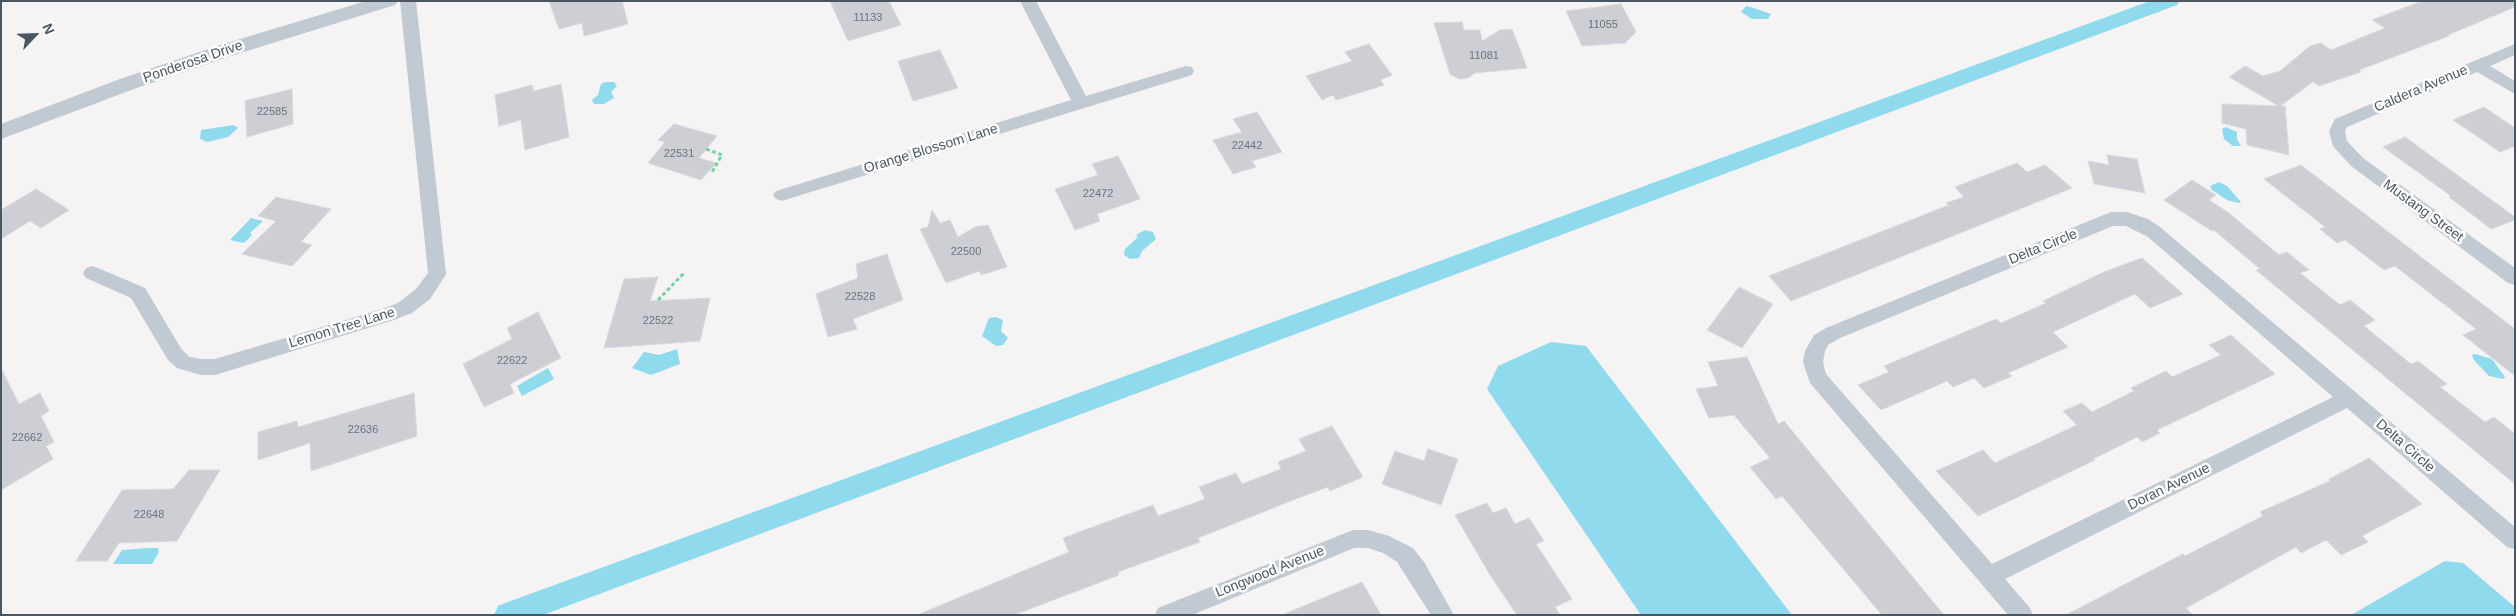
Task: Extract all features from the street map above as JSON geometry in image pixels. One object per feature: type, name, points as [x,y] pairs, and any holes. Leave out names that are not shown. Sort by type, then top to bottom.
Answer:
[{"type":"street","name":"Ponderosa Drive","points":[[1,132],[215,54],[388,1]]},
{"type":"street","name":"Lemon Tree Lane","points":[[92,273],[138,293],[176,355],[184,363],[201,367],[215,366],[388,315],[405,308],[423,294],[438,274],[408,1]]},
{"type":"street","points":[[1028,1],[1081,103]]},
{"type":"street","name":"Caldera Avenue","points":[[2338,138],[2337,131],[2341,123],[2515,49]]},
{"type":"street","points":[[2478,65],[2515,89]]},
{"type":"street","name":"Orange Blossom Lane","points":[[782,195],[1186,71]]},
{"type":"street","name":"Mustang Street","points":[[2338,138],[2345,151],[2356,162],[2515,278]]},
{"type":"street","name":"Delta Circle","points":[[2022,615],[1817,377],[1813,362],[1815,350],[1821,340],[1832,332],[2111,219],[2127,219],[2142,224],[2154,232],[2515,540]]},
{"type":"street","name":"Doran Avenue","points":[[1989,576],[2349,398]]},
{"type":"street","name":"Longwood Avenue","points":[[1166,615],[1353,539],[1376,541],[1389,545],[1405,555],[1416,569],[1443,615]]},
{"type":"path","points":[[706,149],[722,155],[722,158],[712,172]]},
{"type":"path","points":[[658,300],[684,273]]},
{"type":"water","points":[[1746,6],[1771,14],[1768,19],[1752,19],[1741,12]]},
{"type":"water","points":[[614,82],[617,86],[611,92],[614,98],[604,104],[594,104],[592,100],[598,95],[601,84]]},
{"type":"water","points":[[234,125],[238,128],[228,137],[207,142],[200,139],[201,130]]},
{"type":"water","points":[[2226,127],[2237,132],[2237,139],[2241,146],[2233,146],[2224,139],[2222,129]]},
{"type":"water","points":[[2219,182],[2227,186],[2241,202],[2227,200],[2212,190],[2210,186]]},
{"type":"water","points":[[251,218],[263,221],[250,233],[252,235],[244,243],[230,240]]},
{"type":"water","points":[[1145,230],[1153,232],[1156,239],[1142,251],[1139,258],[1130,259],[1124,255],[1125,249],[1138,237],[1136,235]]},
{"type":"water","points":[[996,317],[1003,320],[1001,331],[1008,338],[1003,345],[996,346],[982,336],[989,318]]},
{"type":"water","points":[[1551,342],[1586,346],[1792,615],[1641,615],[1487,389],[1498,366]]},
{"type":"water","points":[[677,349],[680,364],[651,375],[632,368],[644,352],[659,355]]},
{"type":"water","points":[[2475,354],[2492,359],[2505,377],[2503,379],[2489,376],[2474,360],[2472,355]]},
{"type":"water","points":[[548,368],[554,379],[522,396],[517,386]]},
{"type":"water","points":[[158,548],[159,552],[152,564],[113,564],[122,550]]},
{"type":"water","points":[[2445,561],[2463,563],[2515,607],[2515,615],[2351,615]]},
{"type":"building","points":[[549,1],[622,1],[628,24],[584,36],[582,23],[559,29]]},
{"type":"building","points":[[830,1],[889,1],[901,25],[848,41]]},
{"type":"building","points":[[2422,1],[2515,1],[2515,7],[2449,36],[2359,70],[2361,72],[2319,86],[2313,82],[2280,106],[2285,106],[2289,155],[2247,145],[2246,129],[2222,123],[2222,104],[2279,106],[2229,77],[2245,66],[2263,76],[2280,71],[2310,46],[2321,43],[2331,50],[2385,28],[2372,20]]},
{"type":"building","points":[[1621,4],[1636,32],[1625,43],[1582,46],[1566,11]]},
{"type":"building","points":[[1462,22],[1464,30],[1480,30],[1482,41],[1500,30],[1512,29],[1527,68],[1475,73],[1468,78],[1459,79],[1450,74],[1434,23]]},
{"type":"building","points":[[1369,44],[1392,75],[1380,80],[1384,85],[1336,100],[1333,95],[1322,100],[1306,76],[1352,61],[1345,52]]},
{"type":"building","points":[[940,50],[958,88],[913,101],[898,61]]},
{"type":"building","points":[[561,84],[569,137],[525,150],[521,120],[499,126],[495,95],[532,85],[534,91]]},
{"type":"building","points":[[292,89],[293,124],[247,137],[245,101]]},
{"type":"building","points":[[2484,107],[2515,128],[2515,146],[2500,152],[2453,120]]},
{"type":"building","points":[[1257,112],[1282,152],[1252,161],[1256,167],[1233,174],[1213,140],[1242,132],[1233,119]]},
{"type":"building","points":[[674,124],[717,136],[699,158],[716,163],[701,180],[648,163],[665,142],[658,140]]},
{"type":"building","points":[[2405,137],[2515,217],[2515,220],[2491,229],[2449,197],[2451,196],[2383,147]]},
{"type":"building","points":[[2107,155],[2137,159],[2145,193],[2094,184],[2088,161],[2109,165]]},
{"type":"building","points":[[1118,156],[1140,199],[1097,214],[1100,221],[1075,230],[1055,189],[1098,175],[1092,164]]},
{"type":"building","points":[[2017,163],[2027,172],[2045,165],[2072,188],[1791,301],[1769,276],[1949,205],[1946,203],[1964,197],[1955,187]]},
{"type":"building","points":[[2301,165],[2515,329],[2515,376],[2463,335],[2476,329],[2395,266],[2384,270],[2345,240],[2337,243],[2320,229],[2325,227],[2264,179]]},
{"type":"building","points":[[2192,180],[2216,195],[2209,200],[2229,213],[2279,255],[2287,252],[2309,270],[2300,273],[2340,305],[2350,300],[2375,320],[2364,326],[2411,364],[2418,361],[2447,384],[2440,387],[2485,422],[2494,417],[2515,434],[2515,484],[2256,270],[2260,269],[2214,230],[2212,231],[2164,200]]},
{"type":"building","points":[[36,189],[69,210],[41,228],[30,221],[1,239],[1,210]]},
{"type":"building","points":[[276,197],[331,209],[301,242],[312,245],[292,266],[242,254],[276,221],[258,216]]},
{"type":"building","points":[[932,210],[940,223],[950,220],[958,237],[975,227],[988,225],[1007,267],[981,275],[979,271],[946,283],[920,229],[928,227]]},
{"type":"building","points":[[887,254],[903,300],[853,319],[857,329],[828,337],[816,294],[858,278],[856,264]]},
{"type":"building","points":[[2142,258],[2183,294],[2150,308],[2135,294],[2053,332],[2068,347],[2008,373],[2012,376],[1984,388],[1974,378],[1953,387],[1947,381],[1881,410],[1858,385],[1889,372],[1884,366],[1996,319],[2001,323],[2046,303],[2043,301],[2104,272]]},
{"type":"building","points":[[658,277],[650,301],[710,298],[700,341],[604,348],[624,279]]},
{"type":"building","points":[[1739,287],[1773,304],[1742,348],[1707,330]]},
{"type":"building","points":[[538,312],[561,358],[510,384],[514,393],[484,407],[463,364],[512,339],[507,328]]},
{"type":"building","points":[[2231,335],[2275,374],[2157,430],[2160,433],[2142,442],[2137,437],[2093,459],[2095,460],[1978,516],[1936,471],[1983,450],[1995,463],[2077,425],[2063,411],[2082,403],[2092,412],[2134,391],[2131,388],[2166,371],[2172,377],[2221,355],[2209,345]]},
{"type":"building","points":[[1747,357],[1778,424],[1784,421],[1944,615],[1882,615],[1782,496],[1776,499],[1750,467],[1770,458],[1734,415],[1709,418],[1696,389],[1718,386],[1708,362]]},
{"type":"building","points":[[1,368],[19,404],[40,393],[49,411],[41,416],[54,442],[46,446],[53,459],[1,490]]},
{"type":"building","points":[[414,393],[417,436],[311,471],[310,443],[258,460],[258,432],[297,421],[298,427]]},
{"type":"building","points":[[1332,426],[1363,477],[1330,491],[1328,487],[1298,498],[1198,538],[1200,542],[1118,572],[1119,575],[1014,615],[917,615],[1069,552],[1063,538],[1153,505],[1158,516],[1205,499],[1199,487],[1236,473],[1242,484],[1281,469],[1278,462],[1306,451],[1299,439]]},
{"type":"building","points":[[1428,449],[1458,459],[1441,505],[1382,484],[1395,451],[1424,461]]},
{"type":"building","points":[[2369,458],[2422,504],[2362,536],[2368,542],[2341,555],[2326,540],[2301,553],[2296,547],[2186,608],[2193,615],[2066,615],[2183,554],[2185,556],[2263,516],[2260,512],[2330,481],[2329,479]]},
{"type":"building","points":[[189,470],[220,470],[177,541],[119,543],[107,561],[76,561],[122,490],[173,489]]},
{"type":"building","points":[[1487,503],[1493,513],[1506,508],[1515,524],[1529,518],[1544,541],[1536,544],[1572,599],[1555,607],[1560,615],[1517,615],[1490,575],[1455,515]]},
{"type":"building","points":[[1362,582],[1381,615],[1284,615],[1284,614]]},
{"type":"waterway","points":[[508,615],[2170,1]]}]
